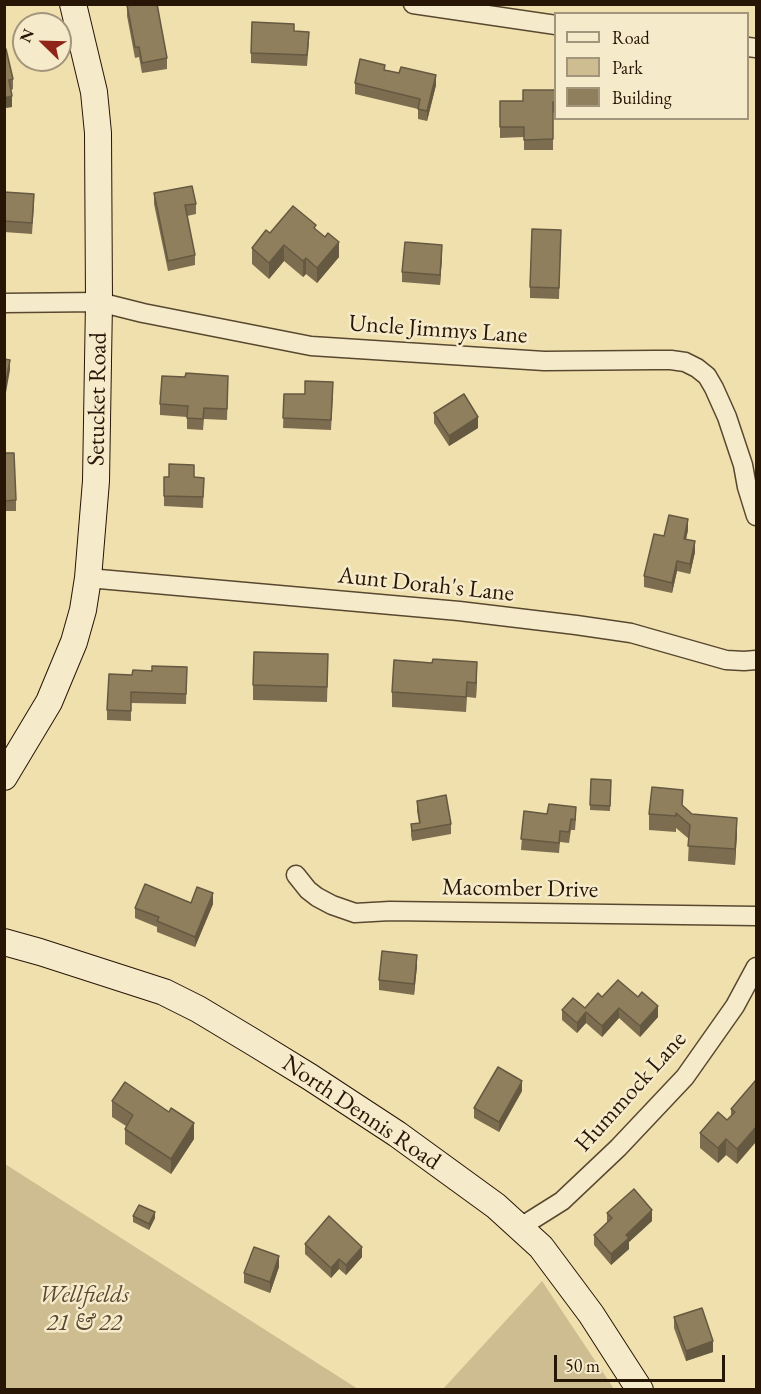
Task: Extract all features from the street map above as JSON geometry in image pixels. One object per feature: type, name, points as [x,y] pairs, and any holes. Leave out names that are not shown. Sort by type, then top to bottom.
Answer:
[{"type":"main road","name":"Setucket Road","points":[[4,777],[49,702],[74,642],[83,610],[88,578],[96,481],[99,302],[98,133],[93,92],[73,4]]},
{"type":"main road","name":"North Dennis Road","points":[[4,942],[164,992],[198,1008],[397,1134],[496,1206],[541,1247],[603,1331],[640,1389]]},
{"type":"street","points":[[413,4],[521,12],[554,25]]},
{"type":"street","name":"Uncle Jimmys Lane","points":[[4,303],[99,302],[143,313],[311,346],[544,361],[685,362],[707,376],[714,388],[734,438],[756,516]]},
{"type":"street","name":"Aunt Dorah's Lane","points":[[88,578],[459,611],[576,625],[631,633],[726,660],[756,660]]},
{"type":"street","name":"Macomber Drive","points":[[296,875],[316,897],[355,913],[390,911],[756,916]]},
{"type":"street","name":"Hummock Lane","points":[[519,1228],[562,1201],[618,1148],[685,1077],[735,1006],[756,967]]},
{"type":"green space","name":"Wellfields 21 & 22","points":[[5,1164],[358,1389],[5,1389]]},
{"type":"green space","points":[[542,1281],[614,1389],[443,1389]]},
{"type":"building","points":[[157,4],[167,58],[142,63],[139,47],[135,47],[127,5]]},
{"type":"building","points":[[252,22],[294,24],[294,31],[309,32],[307,55],[251,53]]},
{"type":"building","points":[[4,49],[6,49],[13,79],[9,80],[12,96],[4,98]]},
{"type":"building","points":[[360,59],[385,65],[384,70],[399,73],[401,67],[436,75],[427,111],[418,109],[420,99],[355,83]]},
{"type":"building","points":[[523,90],[554,90],[553,139],[524,140],[524,127],[500,127],[500,101],[523,101]]},
{"type":"building","points":[[192,186],[196,204],[185,205],[195,255],[168,261],[154,193]]},
{"type":"building","points":[[4,192],[34,194],[32,223],[4,221]]},
{"type":"building","points":[[293,206],[316,225],[314,228],[325,237],[328,233],[339,242],[317,268],[306,258],[303,261],[284,245],[269,263],[252,248],[266,230],[270,233]]},
{"type":"building","points":[[532,229],[561,230],[559,288],[530,287]]},
{"type":"building","points":[[405,242],[442,245],[440,275],[402,272]]},
{"type":"building","points":[[4,359],[10,360],[5,387],[4,387]]},
{"type":"building","points":[[186,373],[228,376],[227,409],[204,408],[203,419],[187,418],[188,406],[160,404],[162,376],[185,377]]},
{"type":"building","points":[[305,381],[333,382],[331,420],[283,418],[284,394],[305,394]]},
{"type":"building","points":[[464,394],[478,417],[449,436],[434,413]]},
{"type":"building","points":[[4,453],[14,453],[16,500],[4,501]]},
{"type":"building","points":[[169,464],[194,465],[194,477],[204,478],[203,497],[164,496],[164,477],[169,477]]},
{"type":"building","points":[[669,515],[688,519],[684,539],[695,541],[690,564],[677,561],[672,583],[644,576],[654,534],[664,536]]},
{"type":"building","points":[[254,652],[328,654],[327,687],[253,685]]},
{"type":"building","points":[[433,659],[477,662],[476,683],[467,682],[466,697],[392,692],[394,660],[432,663]]},
{"type":"building","points":[[152,666],[187,667],[186,694],[131,692],[131,711],[107,710],[109,674],[132,675],[133,670],[152,671]]},
{"type":"building","points":[[591,779],[611,780],[610,806],[590,805]]},
{"type":"building","points":[[652,787],[683,790],[682,805],[692,814],[737,818],[735,849],[688,846],[690,825],[676,813],[676,816],[649,814]]},
{"type":"building","points":[[446,795],[451,824],[412,831],[411,824],[420,823],[417,801]]},
{"type":"building","points":[[549,804],[576,807],[575,820],[571,819],[569,832],[560,831],[559,843],[521,839],[524,811],[547,814]]},
{"type":"building","points":[[145,884],[191,903],[197,887],[213,893],[195,937],[157,921],[159,917],[135,908]]},
{"type":"building","points":[[382,951],[417,955],[414,984],[379,980]]},
{"type":"building","points":[[618,980],[638,997],[642,992],[658,1006],[640,1026],[619,1008],[602,1026],[586,1012],[577,1023],[562,1010],[573,998],[585,1008],[598,993],[602,997]]},
{"type":"building","points":[[498,1067],[522,1081],[499,1122],[474,1108]]},
{"type":"building","points":[[756,1080],[756,1127],[737,1149],[726,1139],[718,1148],[700,1133],[718,1112],[727,1120],[735,1112],[731,1109]]},
{"type":"building","points":[[125,1082],[169,1112],[171,1108],[194,1123],[171,1159],[125,1129],[133,1115],[112,1101]]},
{"type":"building","points":[[634,1189],[652,1210],[626,1235],[629,1238],[611,1254],[594,1235],[612,1218],[607,1213]]},
{"type":"building","points":[[139,1205],[155,1212],[149,1224],[133,1216]]},
{"type":"building","points":[[329,1216],[362,1247],[346,1265],[339,1259],[331,1268],[305,1244]]},
{"type":"building","points":[[254,1247],[279,1256],[270,1282],[244,1273]]},
{"type":"building","points":[[702,1308],[713,1341],[686,1351],[674,1317]]}]
